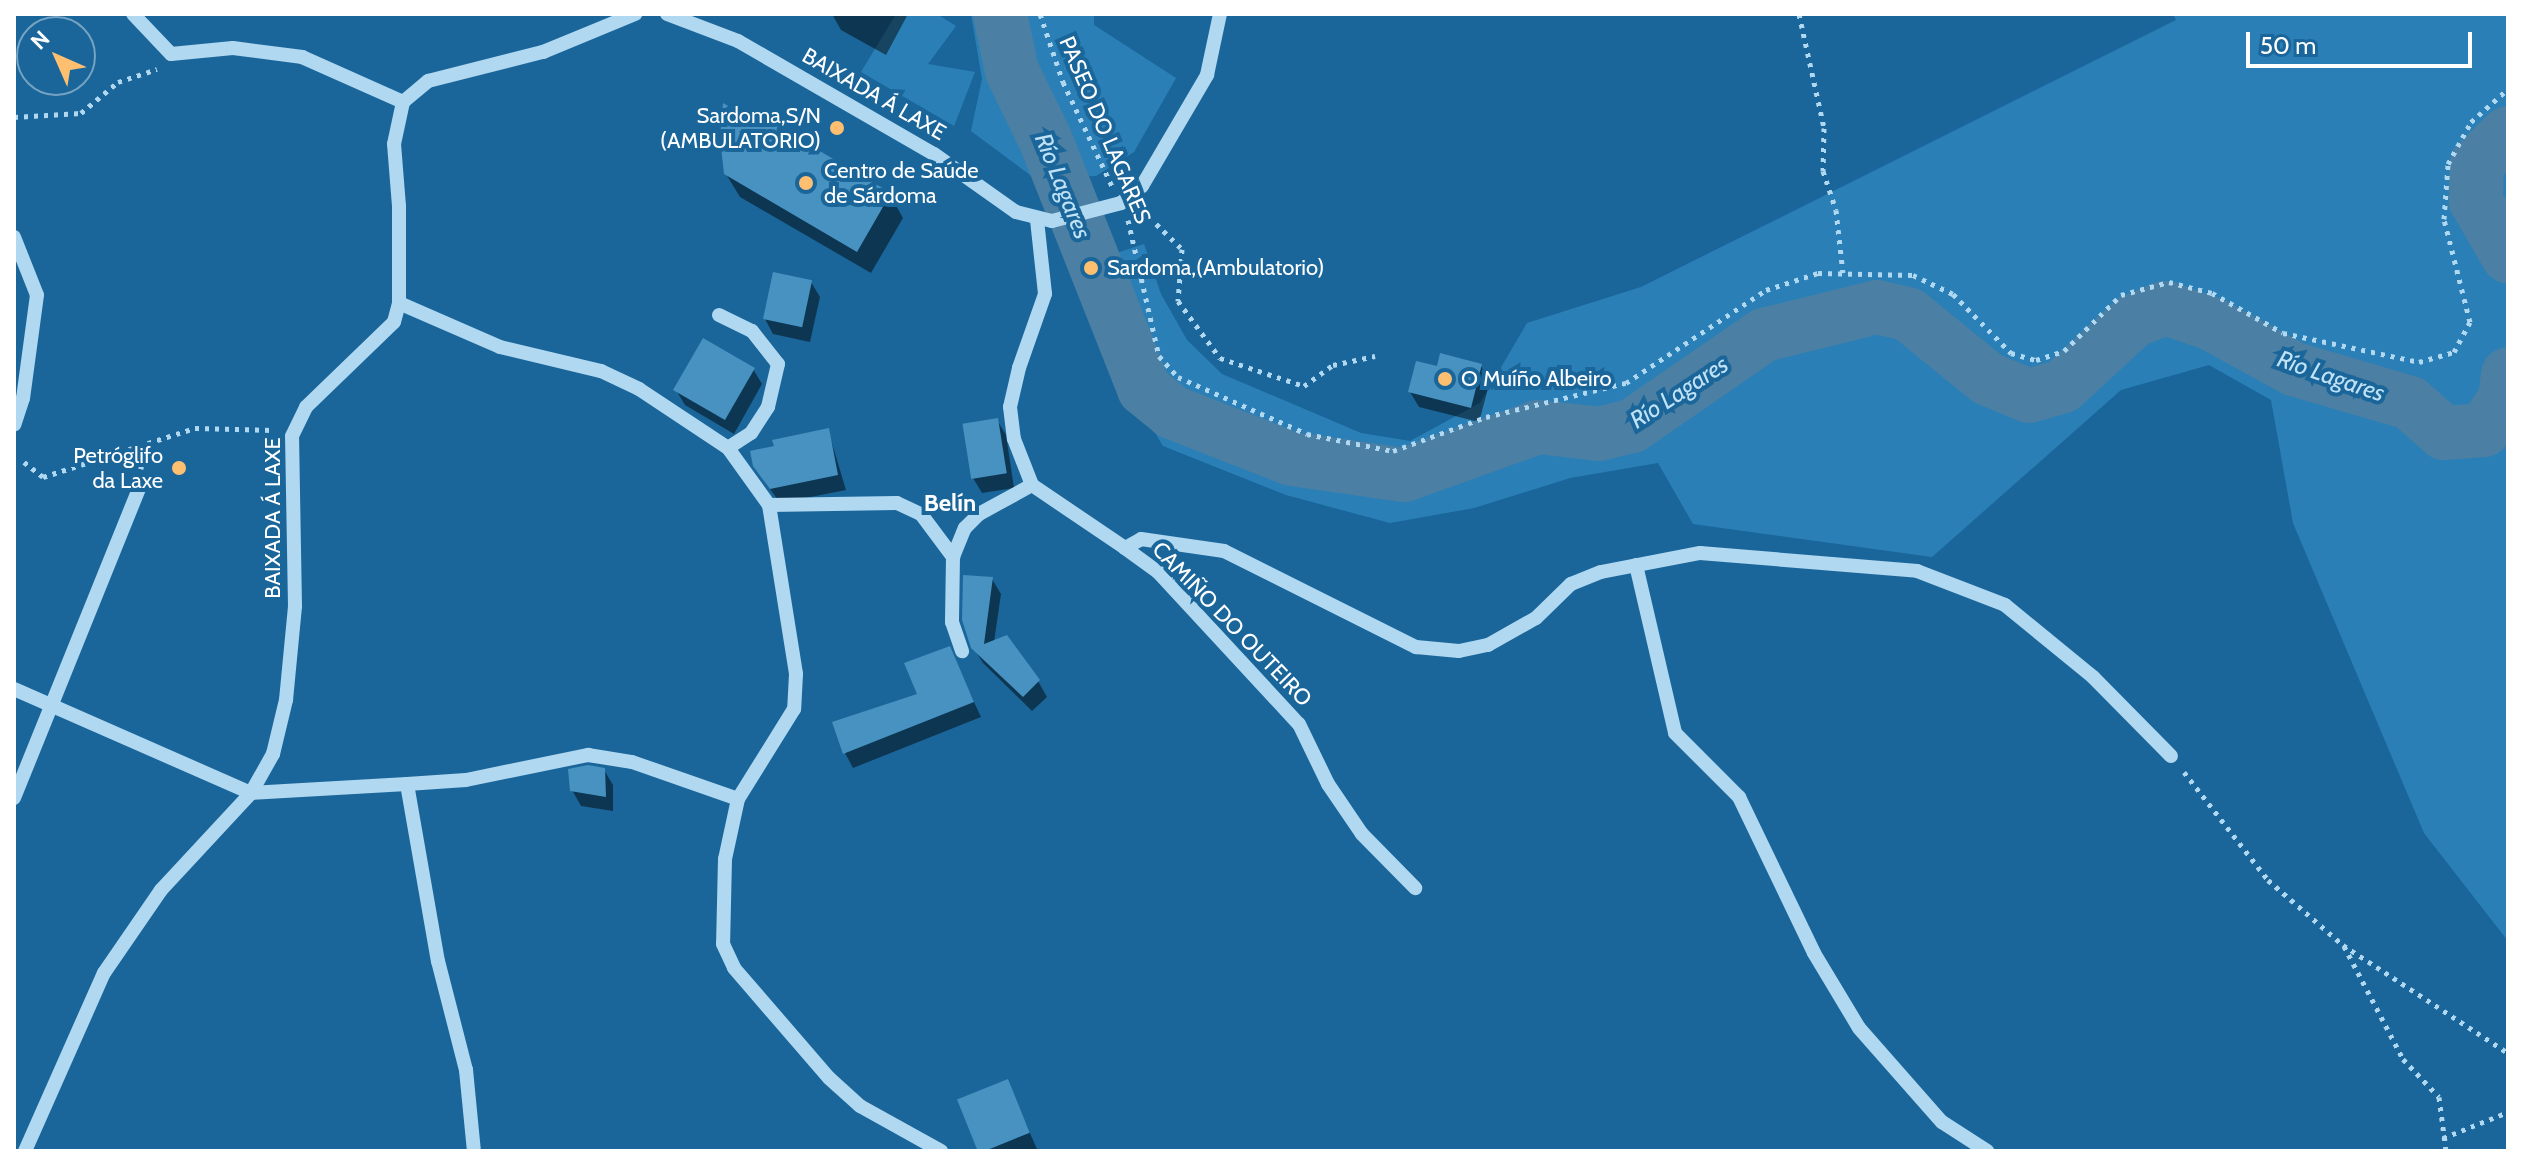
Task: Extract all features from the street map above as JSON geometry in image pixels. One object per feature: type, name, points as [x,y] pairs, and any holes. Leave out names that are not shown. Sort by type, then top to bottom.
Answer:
[{"type":"street","points":[[133,14],[171,54],[233,48],[302,57],[403,102],[428,81],[543,52],[635,14]]},
{"type":"street","name":"BAIXADA Á LAXE","points":[[667,14],[738,41],[934,154],[1016,212],[1044,221]]},
{"type":"street","points":[[962,651],[952,622],[953,557],[965,528],[979,514],[1032,485],[1014,439],[1010,407],[1045,294],[1044,221],[1121,203],[1207,75],[1220,14]]},
{"type":"street","name":"BAIXADA Á LAXE","points":[[25,1151],[104,973],[161,890],[251,793],[273,754],[286,700],[295,606],[292,436],[306,407],[379,342],[399,303],[394,144],[403,102]]},
{"type":"street","points":[[14,237],[37,295],[23,398],[14,425]]},
{"type":"street","points":[[399,303],[500,347],[601,371],[639,389],[728,448],[769,505],[796,674],[794,709],[738,799],[725,859],[721,925],[734,968],[849,1097],[941,1151]]},
{"type":"street","points":[[719,315],[752,331],[778,364],[768,407],[751,433],[728,448]]},
{"type":"street","name":"CAMIÑO DO OUTEIRO","points":[[1032,485],[1158,572],[1299,724],[1328,784],[1362,834],[1415,888]]},
{"type":"street","points":[[14,798],[139,488]]},
{"type":"street","points":[[769,505],[897,503],[921,514],[953,557]]},
{"type":"street","points":[[1125,548],[1141,539],[1224,551],[1416,647],[1459,651],[1488,645],[1536,618],[1571,584],[1636,565],[1700,553],[1917,571],[2005,605],[2093,677],[2171,756]]},
{"type":"street","points":[[1636,565],[1675,733],[1739,797],[1814,953],[1859,1028],[1942,1122],[1987,1151]]},
{"type":"street","points":[[14,689],[251,793],[466,780],[588,755],[632,762],[738,799]]},
{"type":"street","points":[[407,784],[438,961],[466,1070],[474,1151]]},
{"type":"path","name":"PASEO DO LAGARES","points":[[1040,14],[1063,82],[1121,203],[1159,356],[1178,377],[1307,434],[1393,451],[1486,417],[1626,383],[1766,290],[1818,273],[1913,275],[1953,294],[2011,353],[2036,360],[2064,351],[2121,295],[2169,282],[2212,293],[2283,333],[2419,362],[2454,352],[2470,322],[2444,219],[2448,164],[2471,122],[2508,89]]},
{"type":"path","points":[[1799,14],[1824,128],[1823,171],[1836,210],[1843,273]]},
{"type":"path","points":[[14,117],[81,113],[118,82],[156,70],[171,54]]},
{"type":"path","points":[[1121,203],[1182,249],[1178,301],[1220,358],[1304,386],[1333,365],[1375,356]]},
{"type":"path","points":[[24,462],[43,477],[195,428],[261,426],[292,436]]},
{"type":"path","points":[[2171,756],[2268,880],[2343,945],[2508,1053]]},
{"type":"path","points":[[2343,945],[2403,1059],[2439,1097],[2446,1151]]},
{"type":"path","points":[[2443,1138],[2508,1112]]},
{"type":"shaded area","points":[[896,14],[937,14],[956,26],[928,64],[975,72],[954,126],[861,72]]},
{"type":"shaded area","points":[[971,14],[1094,14],[1094,25],[1176,78],[1134,152],[1096,176],[1034,178],[971,131],[982,79]]},
{"type":"shaded area","points":[[2173,14],[2508,14],[2508,941],[2424,833],[2293,523],[2271,400],[2209,365],[2121,390],[1932,557],[1693,524],[1658,463],[1570,478],[1474,508],[1390,523],[1286,495],[1163,446],[1108,354],[1077,266],[1144,244],[1161,294],[1187,340],[1222,374],[1361,433],[1410,441],[1480,403],[1527,323],[1641,287],[2176,20]]},
{"type":"building","name":"Centro de Saúde de Sárdoma","points":[[723,103],[751,119],[755,113],[891,193],[857,252],[724,174],[720,138]]},
{"type":"building","points":[[773,272],[812,280],[802,327],[763,319]]},
{"type":"building","points":[[703,338],[755,368],[725,420],[673,390]]},
{"type":"building","name":"O Muíño Albeiro","points":[[1440,353],[1482,364],[1471,408],[1408,392],[1416,361],[1437,366]]},
{"type":"building","points":[[998,418],[1007,473],[971,479],[962,424]]},
{"type":"building","points":[[829,428],[838,475],[770,489],[753,466],[750,451],[774,446],[772,440]]},
{"type":"building","points":[[963,575],[993,577],[984,644],[1007,635],[1040,680],[1023,697],[971,648],[962,620]]},
{"type":"building","points":[[950,646],[974,702],[843,754],[832,722],[917,694],[904,663]]},
{"type":"building","points":[[588,765],[605,768],[606,797],[570,791],[568,769]]},
{"type":"building","points":[[1008,1079],[1030,1133],[978,1151],[957,1100]]},
{"type":"waterway","name":"Río Lagares","points":[[1000,14],[1012,71],[1046,141],[1144,389],[1172,412],[1292,459],[1404,475],[1538,427],[1599,434],[1632,426],[1764,335],[1877,307],[1908,314],[1988,379],[2029,396],[2063,386],[2133,321],[2166,308],[2212,324],[2294,369],[2410,403],[2444,433],[2484,430],[2505,399],[2508,374]]},
{"type":"waterway","name":"Río Lagares","points":[[2508,133],[2477,163],[2476,201],[2508,256]]},
{"type":"waterway","points":[[2498,234],[2508,235]]},
{"type":"place","name":"Sardoma,S/N (AMBULATORIO)","points":[[837,128]]},
{"type":"place","name":"Centro de Saúde de Sárdoma","points":[[806,183]]},
{"type":"place","name":"Sardoma,(Ambulatorio)","points":[[1091,268]]},
{"type":"place","name":"O Muíño Albeiro","points":[[1445,379]]},
{"type":"place","name":"Petróglifo da Laxe","points":[[179,468]]},
{"type":"district","name":"Belín","points":[[950,503]]}]
